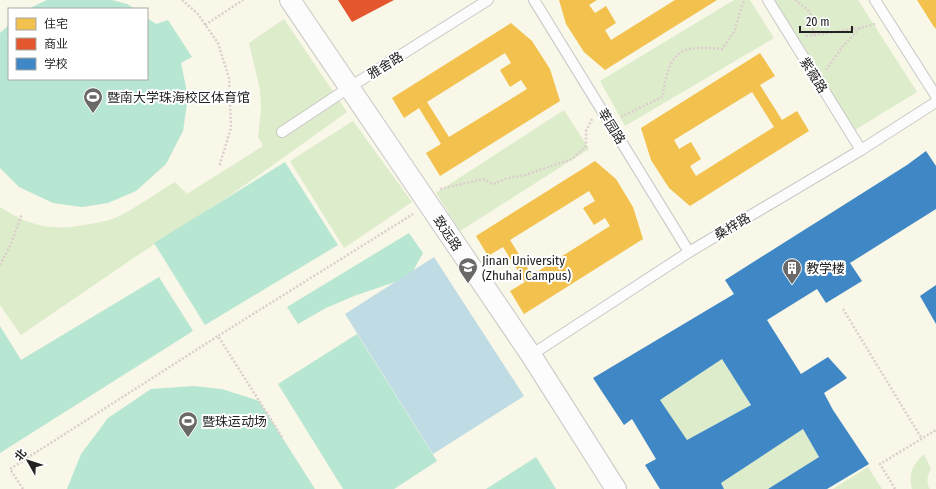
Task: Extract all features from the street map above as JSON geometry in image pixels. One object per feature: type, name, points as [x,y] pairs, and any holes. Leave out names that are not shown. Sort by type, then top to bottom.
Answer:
[{"type":"street","name":"致远路","points":[[290,0],[531,356],[616,489]]},
{"type":"lane","name":"雅舍路","points":[[282,132],[350,87],[488,0]]},
{"type":"lane","name":"莘园路","points":[[534,0],[689,252]]},
{"type":"lane","name":"紫薇路","points":[[768,0],[861,150]]},
{"type":"lane","points":[[876,0],[936,96]]},
{"type":"lane","name":"桑梓路","points":[[531,356],[689,252],[861,150],[936,102]]},
{"type":"path","points":[[182,0],[196,13],[218,43],[229,78],[231,128],[219,167]]},
{"type":"path","points":[[205,25],[243,0]]},
{"type":"path","points":[[22,489],[10,469],[218,336],[443,188],[483,179],[493,184],[572,159],[586,146],[586,131],[593,117],[603,112],[620,117],[662,97],[670,67],[675,57],[689,49],[722,49],[734,32],[744,0]]},
{"type":"path","points":[[795,0],[810,12],[814,36]]},
{"type":"path","points":[[792,39],[803,36],[821,36],[889,21]]},
{"type":"path","points":[[819,82],[830,63],[860,28]]},
{"type":"path","points":[[0,265],[10,246],[22,214]]},
{"type":"path","points":[[843,309],[922,439]]},
{"type":"path","points":[[218,336],[282,437]]},
{"type":"path","points":[[895,489],[880,464],[936,430]]},
{"type":"shaded area","name":"Jinan University (Zhuhai Campus)","points":[[0,0],[936,0],[936,489],[0,489]]},
{"type":"green space","points":[[47,0],[112,0],[127,4],[133,8],[30,8]]},
{"type":"green space","points":[[734,0],[750,0],[774,38],[625,126],[600,81]]},
{"type":"green space","points":[[773,0],[858,0],[917,92],[850,133]]},
{"type":"green space","name":"暨南大学珠海校区体育馆","points":[[148,19],[156,24],[168,20],[192,57],[181,63],[188,97],[183,131],[166,164],[136,191],[108,203],[82,207],[53,203],[19,187],[0,168],[0,33],[8,26],[8,80],[148,80]]},
{"type":"green space","points":[[284,19],[347,112],[235,192],[138,255],[21,335],[0,305],[0,207],[22,220],[44,226],[65,227],[103,222],[136,207],[175,182],[187,194],[263,146],[258,137],[261,110],[260,90],[249,43]]},
{"type":"green space","points":[[564,110],[589,149],[460,231],[436,193]]},
{"type":"green space","points":[[353,121],[412,202],[344,248],[290,161]]},
{"type":"green space","points":[[285,162],[338,245],[205,325],[154,243]]},
{"type":"green space","points":[[409,233],[423,253],[413,271],[398,281],[354,296],[326,308],[298,324],[287,307]]},
{"type":"green space","points":[[159,277],[193,331],[0,453],[0,326],[21,360]]},
{"type":"green space","points":[[357,334],[437,461],[394,489],[343,489],[278,384]]},
{"type":"green space","points":[[722,359],[751,405],[687,440],[660,400]]},
{"type":"green space","name":"暨珠运动场","points":[[194,386],[222,389],[259,401],[315,489],[67,489],[81,454],[108,418],[151,389]]},
{"type":"green space","points":[[803,429],[819,457],[768,489],[724,489],[721,483]]},
{"type":"green space","points":[[924,454],[931,469],[928,479],[930,489],[912,489],[912,470]]},
{"type":"green space","points":[[536,457],[556,489],[486,489]]},
{"type":"green space","points":[[868,467],[882,489],[833,489]]},
{"type":"water","points":[[434,257],[524,396],[433,454],[345,314]]},
{"type":"building: 住宅","points":[[559,0],[597,0],[589,5],[595,13],[606,6],[616,23],[605,30],[611,40],[675,0],[717,0],[605,70],[584,52],[566,24]]},
{"type":"building: 住宅","points":[[917,0],[936,0],[936,29],[934,27]]},
{"type":"building: 住宅","points":[[511,23],[532,41],[550,69],[560,101],[440,176],[426,153],[441,144],[419,108],[404,118],[392,98]],"holes":[[[505,53],[511,63],[500,70],[510,87],[521,80],[527,89],[449,137],[427,102]]]},
{"type":"building: 住宅","points":[[760,53],[775,76],[760,85],[782,120],[797,111],[809,131],[690,206],[669,188],[651,160],[641,128]],"holes":[[[752,92],[774,127],[696,176],[690,166],[701,159],[691,142],[679,149],[674,140]]]},
{"type":"building: 住宅","points":[[595,161],[616,179],[633,207],[643,239],[524,314],[510,291],[525,282],[503,247],[488,256],[476,236]],"holes":[[[589,191],[595,201],[583,208],[594,225],[605,218],[610,226],[532,275],[510,240]]]},
{"type":"building: 商业","points":[[338,0],[394,0],[352,22]]},
{"type":"building: 学校","points":[[926,151],[936,166],[936,209],[850,263],[862,281],[826,303],[817,289],[767,320],[801,374],[828,357],[847,378],[824,393],[833,410],[869,464],[827,489],[768,489],[819,457],[803,429],[721,483],[724,489],[660,489],[645,465],[656,459],[632,419],[624,425],[593,378],[734,294],[725,280],[907,165]],"holes":[[[722,359],[751,405],[687,440],[660,400]]]},
{"type":"building: 学校","points":[[936,285],[936,324],[920,296]]},
{"type":"place","name":"暨南大学珠海校区体育馆","points":[[93,114]]},
{"type":"place","name":"Jinan University (Zhuhai Campus)","points":[[468,284]]},
{"type":"place","name":"教学楼","points":[[792,285]]},
{"type":"place","name":"暨珠运动场","points":[[188,438]]}]
